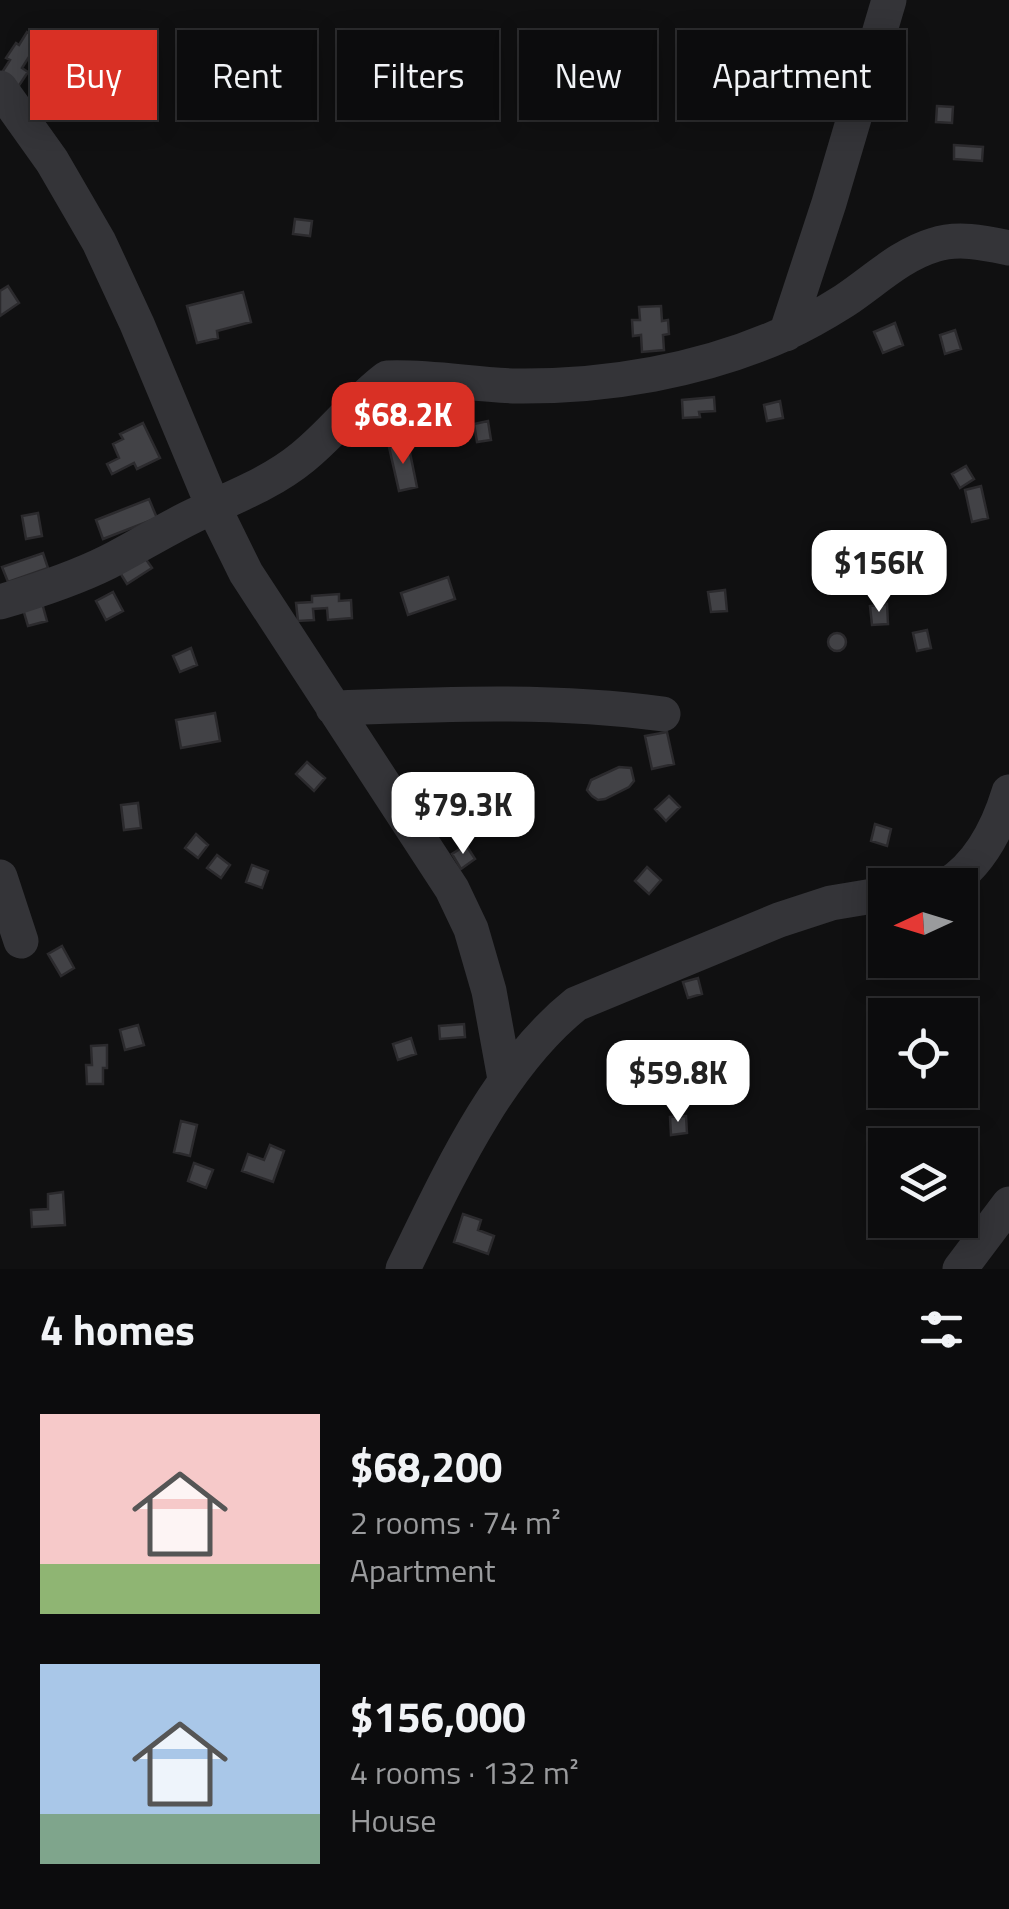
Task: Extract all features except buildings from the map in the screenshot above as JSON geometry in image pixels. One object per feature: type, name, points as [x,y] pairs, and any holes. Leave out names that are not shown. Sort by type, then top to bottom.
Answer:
[{"type":"street","points":[[786,334],[889,0]]},
{"type":"street","points":[[0,88],[52,161],[99,242],[212,506],[246,573],[452,889],[471,930],[489,992],[505,1079]]},
{"type":"street","points":[[0,602],[109,562],[212,506],[254,490],[302,458],[387,378],[515,386],[601,382],[683,368],[786,334],[934,244],[970,241],[1009,248]]},
{"type":"street","points":[[333,708],[542,704],[663,714]]},
{"type":"street","points":[[969,868],[981,853],[1009,792]]},
{"type":"street","points":[[0,877],[22,940]]},
{"type":"street","points":[[403,1269],[440,1193],[505,1079],[550,1025],[576,1004],[778,920],[831,903],[868,897]]},
{"type":"street","points":[[960,1269],[1009,1204]]}]
